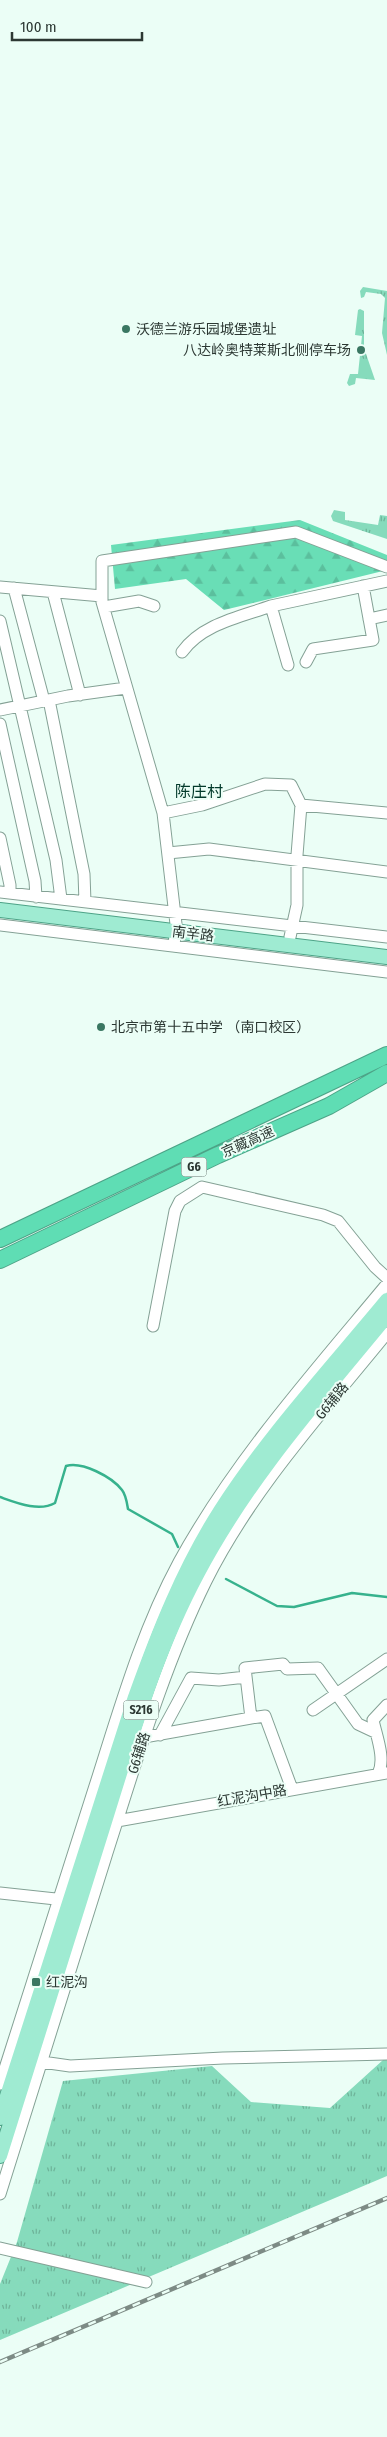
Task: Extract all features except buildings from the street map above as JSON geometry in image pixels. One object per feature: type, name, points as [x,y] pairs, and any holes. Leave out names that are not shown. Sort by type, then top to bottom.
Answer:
[{"type":"highway","name":"京藏高速","points":[[0,1238],[387,1055]]},
{"type":"highway","name":"京藏高速","points":[[0,1260],[218,1155],[328,1106],[387,1072]]},
{"type":"main road","name":"南辛路","points":[[3,896],[387,958]]},
{"type":"main road","name":"南辛路","points":[[0,910],[291,931],[387,949]]},
{"type":"main road","name":"G6辅路","points":[[0,2118],[64,1900],[158,1632],[187,1570],[220,1512],[246,1473],[387,1300]]},
{"type":"main road","name":"G6辅路","points":[[0,2156],[123,1765],[168,1635],[197,1574],[229,1518],[282,1444],[387,1316]]},
{"type":"street","points":[[174,946],[176,923],[163,813],[103,602],[102,561],[289,532],[302,533],[387,567]]},
{"type":"street","points":[[182,652],[193,638],[206,630],[271,606],[387,581]]},
{"type":"street","points":[[0,586],[53,592],[103,602],[139,601],[154,606]]},
{"type":"street","points":[[306,662],[313,649],[373,640],[363,586]]},
{"type":"street","points":[[14,588],[47,700],[84,874],[85,902]]},
{"type":"street","points":[[53,592],[80,695]]},
{"type":"street","points":[[271,606],[288,666]]},
{"type":"street","points":[[369,619],[387,615]]},
{"type":"street","points":[[0,621],[56,860],[61,900]]},
{"type":"street","points":[[0,710],[47,700],[126,688]]},
{"type":"street","points":[[0,724],[35,881],[36,897]]},
{"type":"street","points":[[163,813],[202,805],[265,784],[291,785],[301,805],[297,861],[297,905],[291,931],[387,937]]},
{"type":"street","points":[[301,805],[387,813]]},
{"type":"street","points":[[0,838],[10,884],[3,896],[85,902],[176,923]]},
{"type":"street","points":[[168,853],[209,849],[387,872]]},
{"type":"street","points":[[0,925],[387,972]]},
{"type":"street","points":[[153,1326],[175,1211],[180,1201],[202,1187],[323,1215],[338,1221],[375,1267],[387,1278]]},
{"type":"street","name":"G6辅路","points":[[0,2084],[64,1900],[125,1694],[149,1628],[178,1565],[211,1506],[238,1467],[387,1284]]},
{"type":"street","name":"G6辅路","points":[[0,2194],[144,1737],[179,1640],[207,1580],[239,1524],[291,1451],[387,1333]]},
{"type":"street","points":[[313,1710],[387,1659]]},
{"type":"street","points":[[251,1718],[245,1668],[283,1664],[287,1669],[318,1668],[358,1724],[375,1732]]},
{"type":"street","points":[[160,1735],[190,1678],[219,1680],[246,1677]]},
{"type":"street","points":[[382,1773],[373,1720],[387,1705]]},
{"type":"street","points":[[144,1737],[265,1716],[292,1789]]},
{"type":"street","name":"红泥沟中路","points":[[117,1821],[382,1773]]},
{"type":"street","points":[[0,1893],[64,1900]]},
{"type":"street","points":[[42,2062],[70,2066],[223,2058],[387,2054]]},
{"type":"street","points":[[0,2248],[146,2282]]},
{"type":"green space","points":[[363,287],[387,291],[387,355],[382,333],[385,298],[381,294],[366,292],[364,297],[361,298],[360,291]]},
{"type":"green space","points":[[358,310],[364,311],[364,348],[375,380],[356,378],[355,384],[349,386],[347,383],[350,374],[358,374],[362,336],[355,335]]},
{"type":"green space","points":[[334,510],[345,512],[345,520],[378,525],[380,515],[387,516],[387,539],[333,521],[331,516]]},
{"type":"green space","points":[[300,520],[387,555],[387,570],[224,610],[186,579],[115,589],[111,545]]},
{"type":"green space","points":[[383,2060],[387,2060],[387,2176],[0,2340],[0,2284],[17,2242],[63,2081],[212,2066],[251,2102],[330,2108]]},
{"type":"waterway","points":[[0,1497],[28,1506],[49,1506],[55,1503],[66,1466],[73,1465],[88,1468],[104,1475],[117,1485],[124,1494],[128,1509],[172,1534],[178,1547]]},
{"type":"waterway","points":[[226,1579],[277,1606],[294,1607],[352,1593],[387,1597]]},
{"type":"railway","points":[[0,2362],[387,2198]]},
{"type":"place","name":"沃德兰游乐园城堡遗址","points":[[126,329]]},
{"type":"place","name":"八达岭奥特莱斯北侧停车场","points":[[361,350]]},
{"type":"place","name":"北京市第十五中学 （南口校区）","points":[[101,1027]]},
{"type":"place","name":"红泥沟","points":[[36,1982]]},
{"type":"district","name":"陈庄村","points":[[199,791]]}]
